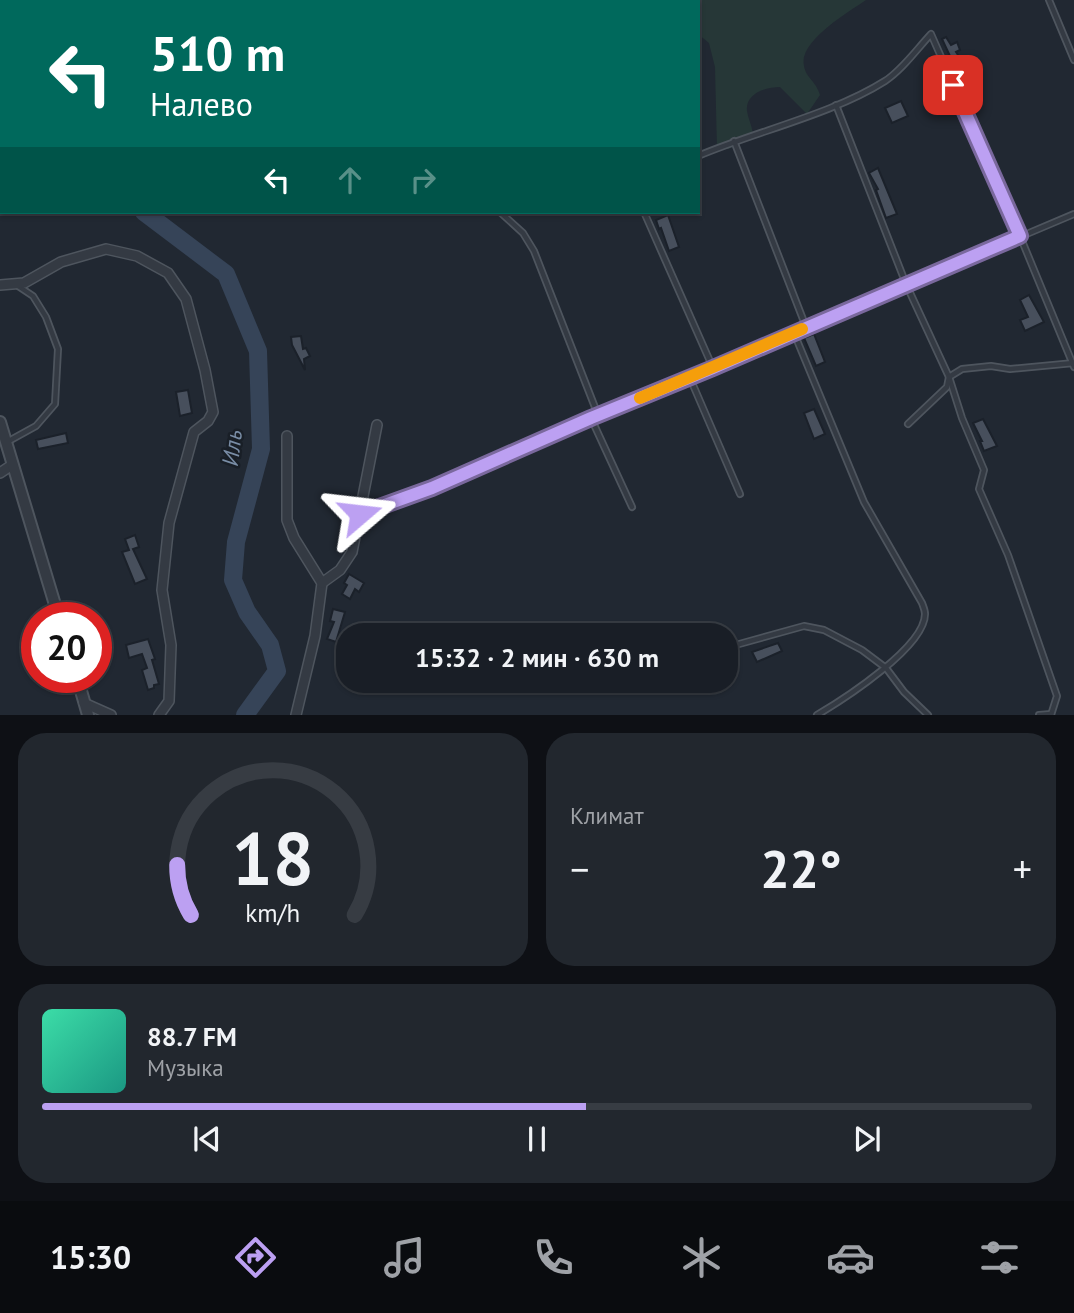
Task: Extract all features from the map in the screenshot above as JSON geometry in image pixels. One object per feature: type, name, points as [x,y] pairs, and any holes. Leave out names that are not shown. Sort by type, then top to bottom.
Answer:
[{"type":"street","points":[[0,285],[24,283],[61,262],[106,249],[136,256],[169,272],[186,299],[213,412],[208,421],[194,432],[169,523],[162,590],[171,646],[169,701],[159,715]]},
{"type":"street","points":[[0,422],[54,602]]},
{"type":"street","points":[[323,583],[340,570],[352,552],[377,425]]},
{"type":"street","points":[[287,436],[287,520],[294,538],[323,583],[315,636],[296,715]]},
{"type":"street","points":[[0,473],[12,465]]},
{"type":"street","points":[[81,693],[88,715]]},
{"type":"street","points":[[84,703],[111,715]]},
{"type":"lane","points":[[1049,0],[1074,60]]},
{"type":"lane","points":[[700,155],[836,104],[887,80],[931,34],[1074,365],[962,369],[949,377],[947,387],[908,424]]},
{"type":"lane","points":[[836,104],[906,285],[949,377],[962,418],[984,470],[979,489],[1008,555],[1057,695],[1051,714],[1039,715]]},
{"type":"lane","points":[[734,141],[806,327]]},
{"type":"lane","points":[[502,214],[523,233],[534,251],[598,415]]},
{"type":"lane","points":[[645,214],[713,368]]},
{"type":"lane","points":[[360,514],[432,488],[1074,214]]},
{"type":"lane","points":[[6,443],[36,426],[55,404],[58,349],[46,317],[33,296],[15,285]]},
{"type":"lane","points":[[794,333],[864,502],[915,591],[925,615],[918,633],[886,668],[817,715]]},
{"type":"lane","points":[[690,378],[740,494]]},
{"type":"lane","points":[[591,418],[632,508]]},
{"type":"lane","points":[[738,644],[804,626],[824,630],[862,650],[886,668],[904,692],[928,715]]},
{"type":"shaded area","points":[[700,0],[866,0],[816,37],[804,56],[807,74],[820,95],[807,114],[780,87],[758,92],[747,105],[753,134],[729,149],[717,149],[715,67],[709,43],[700,36]]},
{"type":"building","points":[[946,37],[951,45],[957,42],[960,50],[956,52],[964,64],[956,69],[942,39]]},
{"type":"building","points":[[901,101],[908,116],[892,123],[885,108]]},
{"type":"building","points":[[878,168],[897,214],[886,218],[876,190],[878,189],[869,173]]},
{"type":"building","points":[[668,215],[679,247],[669,251],[656,220]]},
{"type":"building","points":[[1029,295],[1044,322],[1025,331],[1020,320],[1028,317],[1020,300]]},
{"type":"building","points":[[814,334],[825,362],[816,366],[804,338]]},
{"type":"building","points":[[301,336],[303,349],[306,348],[310,356],[304,359],[305,370],[292,345],[291,337]]},
{"type":"building","points":[[188,390],[192,413],[180,416],[176,392]]},
{"type":"building","points":[[814,409],[825,434],[814,439],[804,413]]},
{"type":"building","points":[[983,419],[997,446],[984,451],[973,423]]},
{"type":"building","points":[[66,433],[68,443],[38,449],[36,440]]},
{"type":"building","points":[[135,535],[139,547],[133,549],[147,579],[135,584],[122,552],[129,550],[125,539]]},
{"type":"building","points":[[349,574],[364,583],[359,592],[355,589],[350,599],[342,594]]},
{"type":"building","points":[[333,609],[345,612],[342,623],[336,623],[336,642],[327,639],[334,622],[330,621]]},
{"type":"building","points":[[148,639],[159,684],[148,690],[142,670],[147,668],[142,654],[129,658],[126,645]]},
{"type":"building","points":[[778,643],[782,651],[757,662],[752,652]]},
{"type":"waterway","name":"Иль","points":[[147,214],[226,274],[258,351],[261,449],[236,542],[233,580],[247,612],[270,645],[277,671],[245,715]]},
{"type":"slow traffic","points":[[640,398],[802,329]]},
{"type":"route","points":[[360,514],[432,488],[1020,236],[953,85]]}]
